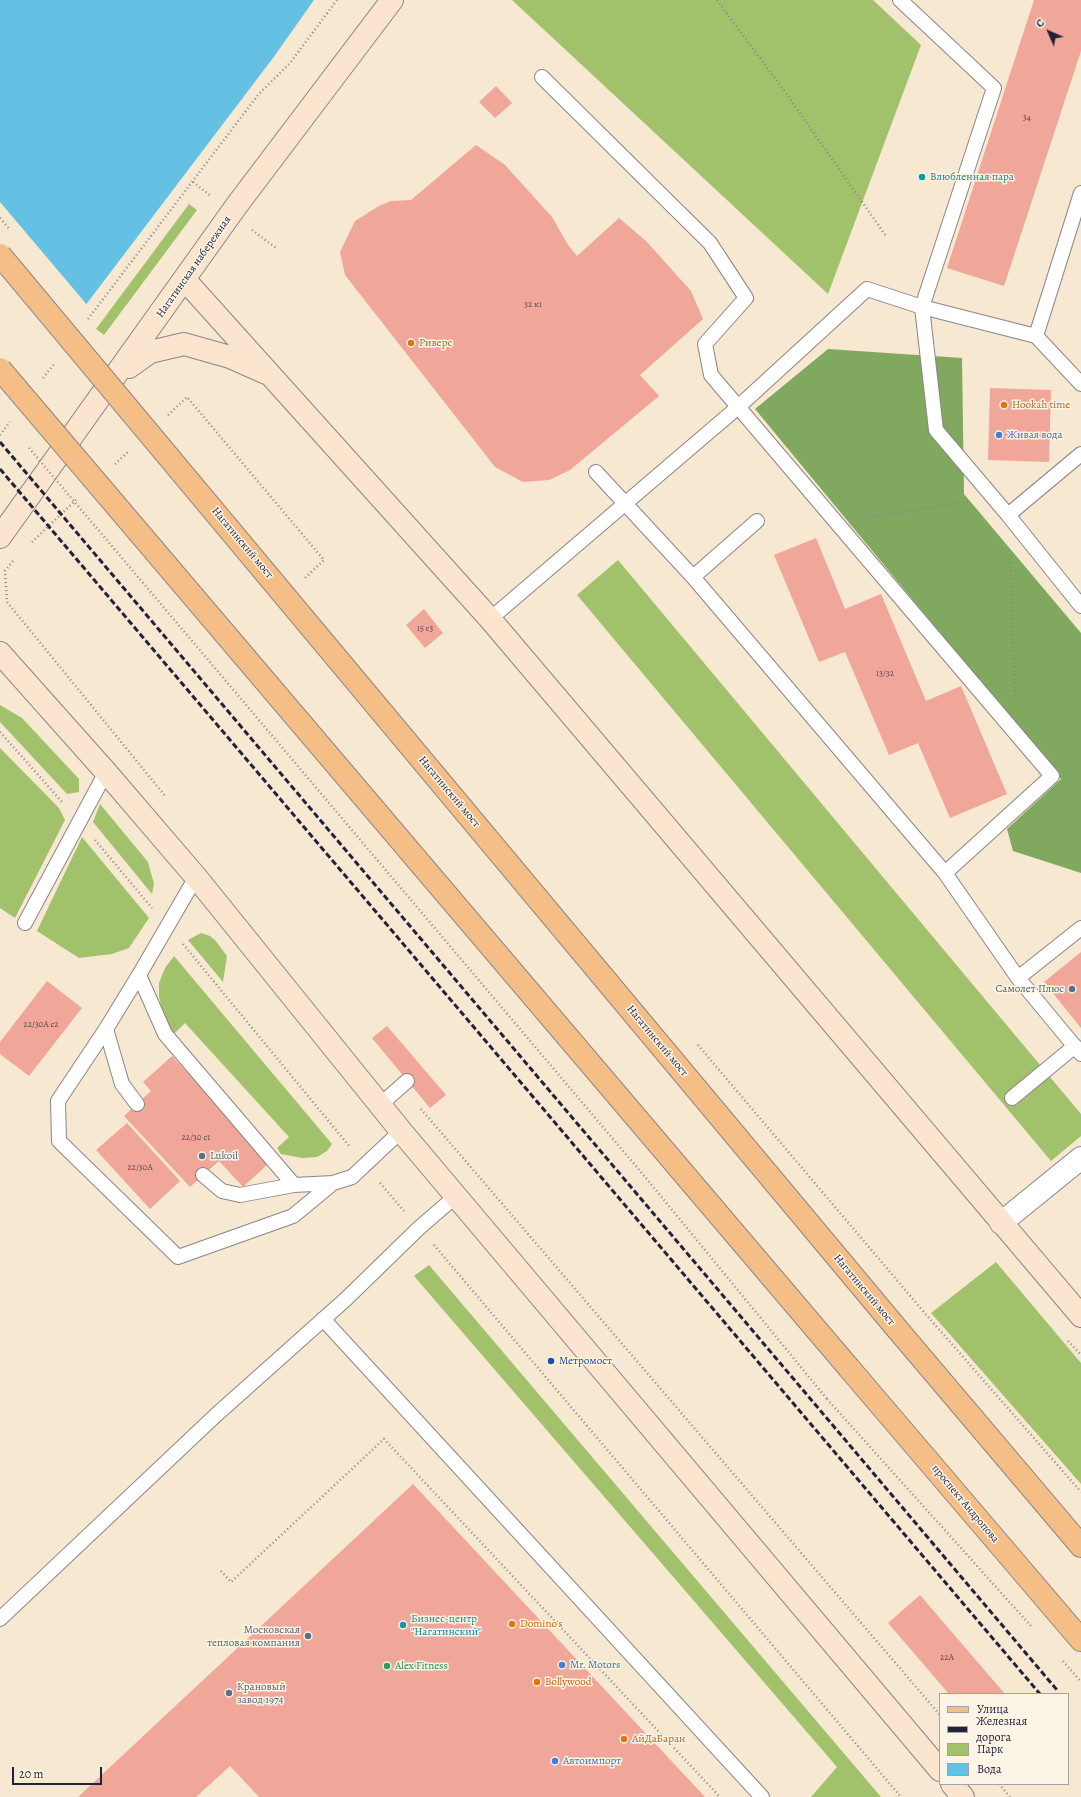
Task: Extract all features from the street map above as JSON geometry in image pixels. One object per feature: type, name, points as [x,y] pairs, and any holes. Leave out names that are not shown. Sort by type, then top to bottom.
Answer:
[{"type":"main road","name":"Нагатинская набережная","points":[[0,537],[185,280],[237,205],[392,0]]},
{"type":"main road","name":"Нагатинский мост","points":[[0,255],[898,1330],[1081,1546]]},
{"type":"main road","points":[[185,280],[273,376],[490,619],[1081,1316]]},
{"type":"main road","points":[[117,375],[150,352],[184,344],[230,357],[273,376]]},
{"type":"main road","name":"проспект Андропова","points":[[0,369],[1081,1640]]},
{"type":"main road","points":[[0,653],[106,772],[196,877],[401,1131],[939,1769]]},
{"type":"main road","points":[[953,1785],[963,1797]]},
{"type":"street","points":[[1001,1223],[1081,1158]]},
{"type":"lane","points":[[900,0],[994,88],[922,307],[936,430],[994,498],[1081,606]]},
{"type":"lane","points":[[542,77],[710,243],[746,298],[705,344],[711,375],[737,408],[1052,776],[945,873]]},
{"type":"lane","points":[[1036,336],[1081,193]]},
{"type":"lane","points":[[490,619],[737,408],[867,289],[922,307],[1036,336],[1081,384]]},
{"type":"lane","points":[[1008,515],[1081,454]]},
{"type":"lane","points":[[596,472],[693,577],[945,873],[1018,978],[1078,1050],[1012,1098]]},
{"type":"lane","points":[[693,577],[756,521]]},
{"type":"lane","points":[[25,923],[106,772]]},
{"type":"lane","points":[[196,877],[106,1029],[58,1101],[59,1141],[178,1257],[293,1216],[333,1183]]},
{"type":"lane","points":[[1018,978],[1081,928]]},
{"type":"lane","points":[[139,975],[164,1034],[294,1186]]},
{"type":"lane","points":[[106,1029],[122,1084],[137,1104]]},
{"type":"lane","points":[[380,1105],[404,1083]]},
{"type":"lane","points":[[203,1175],[222,1191],[240,1195],[294,1186],[333,1183],[352,1177],[401,1131]]},
{"type":"lane","points":[[0,1619],[216,1415],[323,1319],[419,1228],[456,1196]]},
{"type":"lane","points":[[323,1319],[762,1797]]},
{"type":"path","points":[[85,323],[258,95],[290,63],[337,0]]},
{"type":"path","points":[[717,0],[783,89],[886,236]]},
{"type":"path","points":[[43,379],[57,360]]},
{"type":"path","points":[[164,418],[187,397],[324,560],[304,580]]},
{"type":"path","points":[[0,435],[14,417]]},
{"type":"path","points":[[5,420],[10,426]]},
{"type":"path","points":[[26,444],[641,1172],[827,1399],[1033,1629]]},
{"type":"path","points":[[113,466],[130,450]]},
{"type":"path","points":[[28,545],[79,498]]},
{"type":"path","points":[[836,523],[994,498]]},
{"type":"path","points":[[1008,515],[1013,666],[1018,736]]},
{"type":"path","points":[[16,556],[5,571],[7,602],[169,801]]},
{"type":"path","points":[[168,926],[365,1166],[902,1797]]},
{"type":"path","points":[[404,1083],[939,1714]]},
{"type":"path","points":[[923,1311],[1081,1492]]},
{"type":"path","points":[[221,1571],[231,1582],[384,1439],[720,1797]]},
{"type":"path","points":[[1060,1658],[1081,1682]]},
{"type":"path","points":[[1000,1785],[1010,1797]]},
{"type":"green space","points":[[512,0],[873,0],[921,45],[828,294]]},
{"type":"green space","points":[[189,204],[197,210],[104,335],[96,329]]},
{"type":"green space","points":[[828,349],[962,358],[964,494],[1081,633],[1081,873],[1013,851],[1007,829],[1061,779],[755,409]]},
{"type":"green space","points":[[618,560],[1081,1114],[1081,1136],[1051,1161],[577,595]]},
{"type":"green space","points":[[0,705],[22,718],[79,779],[79,792],[67,794],[0,722]]},
{"type":"green space","points":[[0,748],[59,808],[65,820],[15,918],[0,908]]},
{"type":"green space","points":[[100,804],[148,862],[154,884],[152,894],[93,822]]},
{"type":"green space","points":[[82,837],[149,918],[129,948],[112,954],[79,958],[37,931]]},
{"type":"green space","points":[[201,933],[210,936],[215,940],[227,956],[223,982],[188,940]]},
{"type":"green space","points":[[174,956],[332,1144],[327,1151],[317,1157],[302,1158],[281,1154],[277,1148],[289,1137],[185,1023],[174,1034],[168,1028],[164,1019],[159,997],[159,983],[165,968]]},
{"type":"green space","points":[[996,1262],[1081,1363],[1081,1484],[931,1313]]},
{"type":"green space","points":[[429,1265],[881,1797],[811,1797],[837,1767],[414,1276]]},
{"type":"water","points":[[0,0],[314,0],[273,58],[0,418]]},
{"type":"pier","points":[[0,202],[88,306],[0,420]]},
{"type":"building","points":[[1034,0],[1081,0],[1081,51],[1004,286],[947,268]]},
{"type":"building","points":[[496,86],[512,103],[495,118],[479,102]]},
{"type":"building","points":[[476,145],[505,165],[552,217],[568,245],[577,256],[619,218],[646,241],[691,291],[703,319],[640,375],[659,396],[570,470],[549,480],[523,482],[495,467],[345,275],[340,252],[355,221],[379,206],[391,201],[411,200]]},
{"type":"building","points":[[990,388],[1051,390],[1049,462],[988,460]]},
{"type":"building","points":[[816,538],[845,609],[881,594],[926,701],[961,686],[1007,794],[950,818],[918,743],[889,755],[845,652],[819,662],[774,555]]},
{"type":"building","points":[[424,609],[443,633],[425,648],[406,625]]},
{"type":"building","points":[[1081,952],[1081,1028],[1044,982]]},
{"type":"building","points":[[47,981],[82,1008],[29,1076],[0,1054],[0,1042]]},
{"type":"building","points":[[387,1026],[446,1095],[430,1108],[372,1038]]},
{"type":"building","points":[[172,1056],[270,1162],[243,1187],[219,1161],[190,1187],[124,1116],[151,1091],[143,1082]]},
{"type":"building","points":[[127,1123],[180,1181],[150,1209],[96,1150]]},
{"type":"building","name":"Бизнес-центр \"Нагатинский\"","points":[[413,1484],[705,1797],[259,1797],[230,1766],[196,1797],[78,1797]]},
{"type":"building","points":[[920,1595],[1004,1693],[948,1693],[888,1623]]},
{"type":"railway","points":[[0,442],[1057,1690]]},
{"type":"railway","points":[[0,469],[1039,1693]]},
{"type":"place","name":"Влюбленная пара","points":[[922,177]]},
{"type":"place","name":"Риверс","points":[[411,343]]},
{"type":"place","name":"Hookah time","points":[[1004,405]]},
{"type":"place","name":"Живая вода","points":[[999,435]]},
{"type":"place","name":"Самолет Плюс","points":[[1072,989]]},
{"type":"place","name":"Lukoil","points":[[202,1156]]},
{"type":"place","name":"Метромост","points":[[551,1361]]},
{"type":"place","name":"Domino's","points":[[512,1624]]},
{"type":"place","name":"Бизнес-центр \"Нагатинский\"","points":[[403,1625]]},
{"type":"place","name":"Московская тепловая компания","points":[[308,1636]]},
{"type":"place","name":"Mr. Motors","points":[[562,1665]]},
{"type":"place","name":"Alex Fitness","points":[[387,1666]]},
{"type":"place","name":"Bollywood","points":[[537,1682]]},
{"type":"place","name":"Крановый завод 1974","points":[[229,1693]]},
{"type":"place","name":"АйДаБаран","points":[[624,1739]]},
{"type":"place","name":"Автоимпорт","points":[[555,1761]]}]
